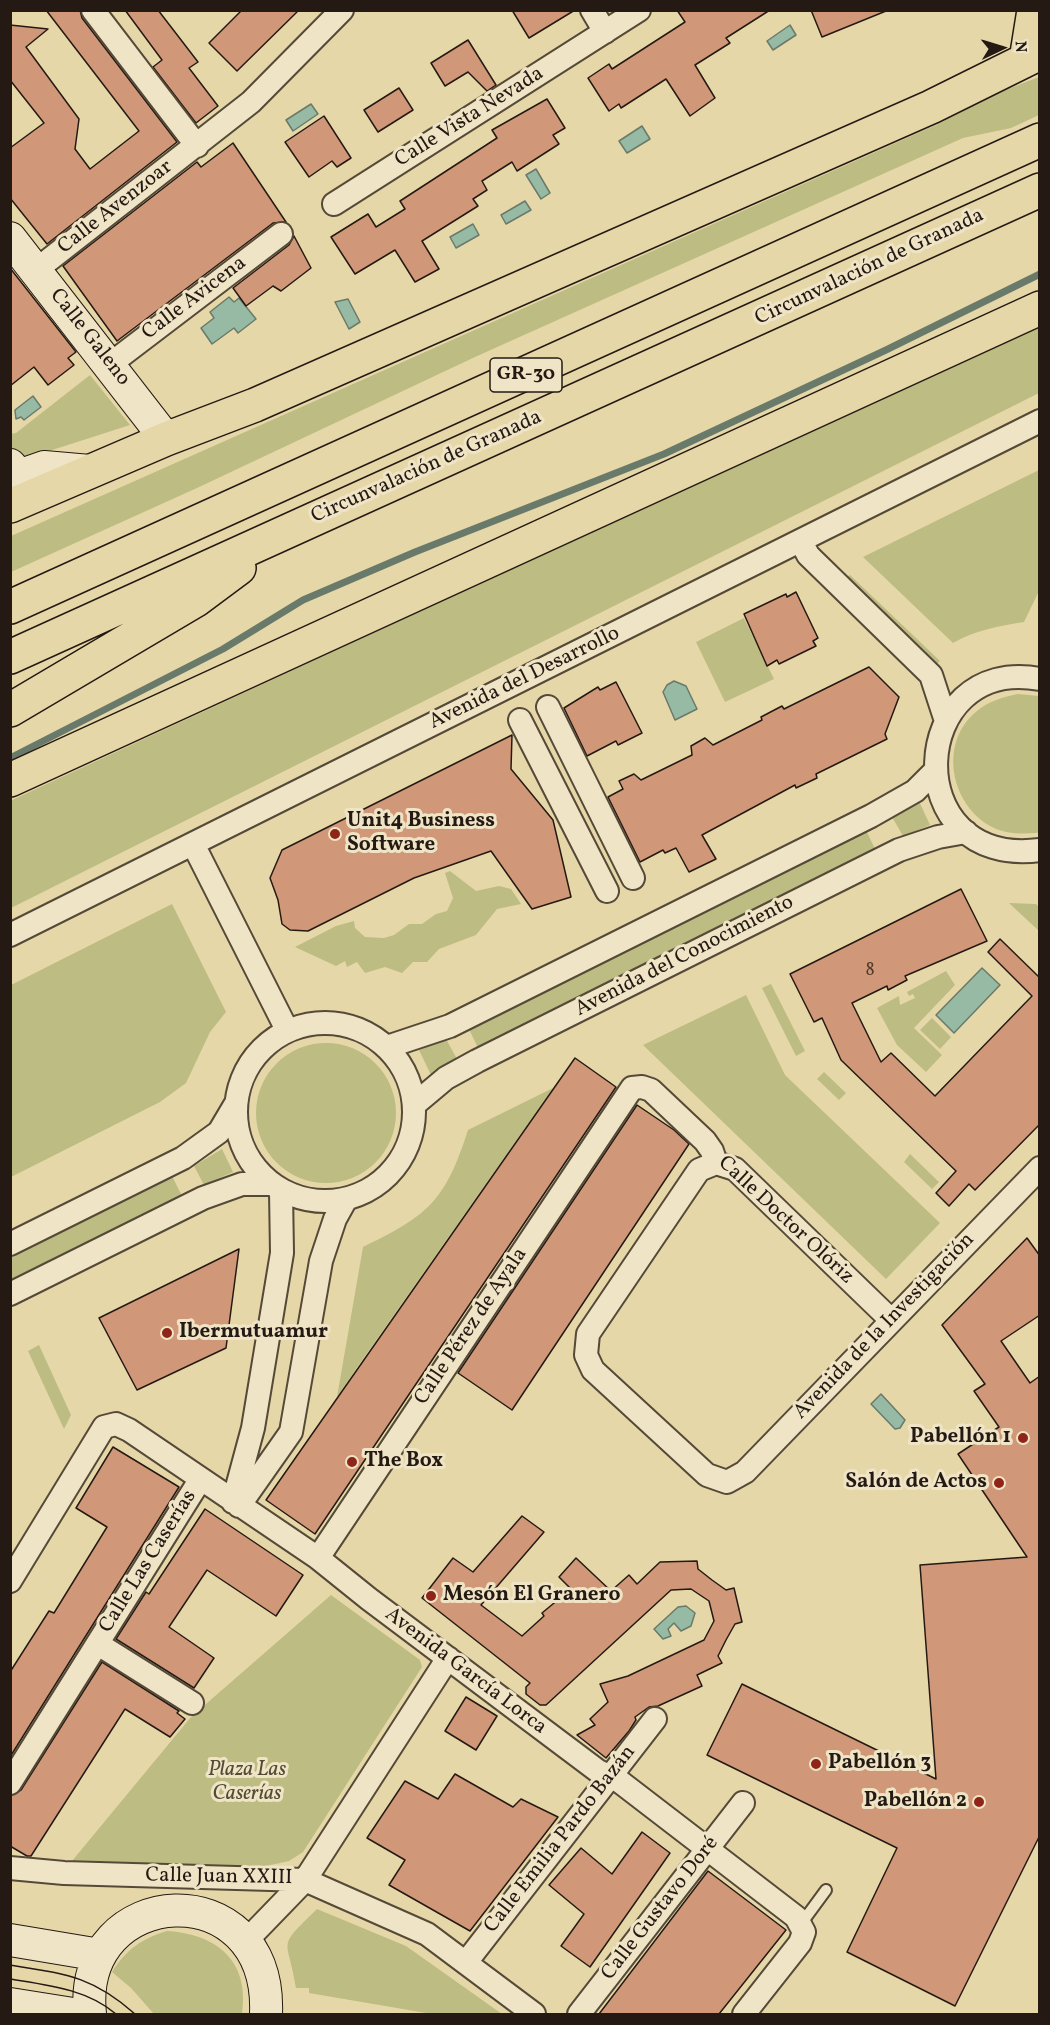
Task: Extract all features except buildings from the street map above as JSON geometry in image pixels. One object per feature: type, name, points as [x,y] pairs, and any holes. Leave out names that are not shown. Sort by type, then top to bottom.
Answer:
[{"type":"main road","points":[[10,506],[166,439],[255,405],[910,117],[1033,56],[1034,10]]},
{"type":"main road","name":"Circunvalación de Granada","points":[[10,607],[1040,140]]},
{"type":"main road","name":"Circunvalación de Granada","points":[[10,657],[1040,190]]},
{"type":"main road","name":"Calle Galeno","points":[[10,238],[166,439]]},
{"type":"main road","points":[[10,780],[1040,308]]},
{"type":"main road","points":[[10,465],[15,471],[24,474],[44,467],[90,471]]},
{"type":"main road","points":[[10,710],[196,600],[291,530]]},
{"type":"main road","points":[[90,2014],[90,1983],[100,1955],[117,1933],[142,1917],[168,1910],[195,1911],[222,1921],[246,1941],[261,1967],[267,1991],[266,2014]]},
{"type":"main road","points":[[10,1940],[100,1955]]},
{"type":"main road","points":[[10,2004],[73,2014]]},
{"type":"street","points":[[93,10],[197,146]]},
{"type":"street","name":"Calle Avenzoar","points":[[36,270],[251,102],[342,10]]},
{"type":"street","points":[[592,10],[605,32]]},
{"type":"street","name":"Calle Vista Nevada","points":[[334,204],[639,10]]},
{"type":"street","name":"Calle Avicena","points":[[109,364],[281,234]]},
{"type":"street","name":"Avenida del Desarrollo","points":[[10,935],[1040,422]]},
{"type":"street","points":[[801,541],[808,555],[931,675],[977,689]]},
{"type":"street","points":[[1035,674],[1000,679],[977,689],[959,703],[946,721],[934,754],[934,772],[940,795],[950,815],[966,832],[984,843],[1004,850],[1040,850]]},
{"type":"street","points":[[931,675],[946,721]]},
{"type":"street","points":[[548,707],[633,878]]},
{"type":"street","points":[[520,720],[607,891]]},
{"type":"street","name":"Avenida del Conocimiento","points":[[387,1047],[450,1026],[871,816],[915,791],[934,772]]},
{"type":"street","name":"Avenida del Conocimiento","points":[[415,1104],[446,1078],[477,1061],[899,850],[938,837],[966,832]]},
{"type":"street","points":[[194,844],[287,1030]]},
{"type":"street","points":[[10,1244],[183,1158],[219,1132],[235,1105],[241,1079],[263,1047],[287,1030],[308,1023],[337,1023],[366,1031],[387,1047],[406,1073],[415,1104],[412,1136],[398,1166],[376,1187],[345,1201],[313,1202],[276,1188],[242,1184],[203,1198],[10,1294]]},
{"type":"street","name":"Calle Doctor Olóriz","points":[[625,1096],[632,1088],[642,1087],[651,1090],[705,1141],[716,1163],[735,1169],[890,1319]]},
{"type":"street","name":"Calle Pérez de Ayala","points":[[318,1558],[625,1096]]},
{"type":"street","points":[[235,1105],[238,1137],[254,1169],[276,1188],[283,1245],[253,1428],[236,1504]]},
{"type":"street","name":"Avenida de la Investigación","points":[[716,1163],[699,1170],[633,1267],[588,1334],[586,1355],[593,1370],[707,1475],[727,1482],[745,1472],[890,1319],[1040,1168]]},
{"type":"street","points":[[236,1504],[291,1432],[321,1260],[335,1219],[345,1201]]},
{"type":"street","name":"Avenida García Lorca","points":[[10,1581],[104,1427],[116,1424],[129,1430],[318,1558],[590,1765],[619,1781],[707,1849],[802,1928]]},
{"type":"street","points":[[253,1428],[276,1434],[291,1432]]},
{"type":"street","name":"Calle Las Caserías","points":[[10,1783],[200,1480]]},
{"type":"street","name":"Calle Las Caserías","points":[[98,1644],[192,1703]]},
{"type":"street","points":[[246,1941],[305,1880],[448,1658]]},
{"type":"street","name":"Calle Emilia Pardo Bazán","points":[[466,1961],[655,1719]]},
{"type":"street","name":"Calle Gustavo Doré","points":[[579,2014],[743,1803]]},
{"type":"street","name":"Calle Juan XXIII","points":[[10,1868],[64,1873],[305,1880],[427,1934],[534,2014]]},
{"type":"street","points":[[748,2013],[800,1943],[802,1928]]},
{"type":"lane","points":[[802,1928],[826,1890]]},
{"type":"green space","points":[[1039,77],[1039,115],[1011,128],[963,138],[475,357],[197,488],[11,572],[11,536],[936,125],[1000,92]]},
{"type":"green space","points":[[1039,325],[1039,393],[11,908],[10,801]]},
{"type":"green space","points":[[90,375],[130,425],[21,460],[11,446],[11,434],[16,433]]},
{"type":"green space","points":[[1039,470],[1039,591],[1024,622],[987,629],[953,643],[863,557]]},
{"type":"green space","points":[[850,575],[940,661],[936,665],[846,577]]},
{"type":"green space","points":[[744,618],[774,679],[725,702],[696,642]]},
{"type":"green space","points":[[1018,694],[1039,696],[1040,832],[1036,833],[1003,831],[992,827],[978,817],[966,804],[954,772],[957,739],[965,724],[986,705]]},
{"type":"green space","points":[[918,799],[930,825],[903,836],[892,817]]},
{"type":"green space","points":[[866,830],[875,849],[478,1048],[468,1027]]},
{"type":"green space","points":[[450,871],[476,891],[499,886],[511,889],[521,904],[497,909],[476,935],[439,949],[427,962],[413,962],[402,973],[385,967],[365,973],[357,962],[347,967],[345,961],[336,966],[295,947],[336,926],[354,921],[355,928],[365,937],[384,938],[394,935],[409,924],[422,924],[436,914],[447,911],[453,898],[445,873]]},
{"type":"green space","points":[[1009,903],[1036,904],[1039,907],[1039,931]]},
{"type":"green space","points":[[172,904],[226,1012],[210,1032],[186,1083],[160,1102],[11,1177],[11,985]]},
{"type":"green space","points":[[946,971],[955,985],[914,1028],[942,1055],[926,1072],[897,1045],[877,1008],[899,996],[900,1005],[915,998],[913,994],[909,996],[907,992]]},
{"type":"green space","points":[[771,984],[805,1051],[796,1056],[762,988]]},
{"type":"green space","points":[[746,995],[785,1075],[940,1223],[886,1279],[643,1045]]},
{"type":"green space","points":[[932,1018],[951,1037],[940,1049],[920,1030]]},
{"type":"green space","points":[[446,1039],[457,1059],[431,1075],[419,1050]]},
{"type":"green space","points":[[326,1043],[353,1049],[365,1055],[375,1064],[384,1074],[390,1086],[396,1113],[390,1140],[384,1152],[375,1162],[365,1171],[353,1177],[326,1183],[299,1177],[287,1171],[277,1162],[268,1152],[262,1140],[256,1113],[262,1086],[268,1074],[277,1064],[287,1055],[299,1049]]},
{"type":"green space","points":[[824,1072],[846,1093],[839,1100],[817,1079]]},
{"type":"green space","points":[[553,1088],[337,1397],[363,1247],[404,1225],[432,1203],[451,1174],[468,1130]]},
{"type":"green space","points":[[222,1149],[233,1172],[204,1185],[194,1166]]},
{"type":"green space","points":[[910,1154],[939,1182],[932,1189],[904,1162]]},
{"type":"green space","points":[[172,1176],[182,1196],[11,1282],[11,1258]]},
{"type":"green space","points":[[39,1345],[71,1415],[64,1429],[28,1351]]},
{"type":"green space","name":"Plaza Las Caserías","points":[[331,1595],[420,1660],[422,1667],[303,1852],[289,1861],[257,1868],[72,1861],[191,1717]]},
{"type":"green space","points":[[317,1909],[406,1946],[502,2014],[432,2014],[309,1993],[309,1988],[296,1988],[288,1944],[295,1931]]},
{"type":"green space","points":[[167,1931],[201,1938],[226,1954],[235,1965],[241,1979],[242,2014],[154,2014],[131,1988],[112,1972],[135,1946]]},
{"type":"shaded area","points":[[790,25],[796,35],[773,50],[767,41]]},
{"type":"shaded area","points":[[311,104],[318,114],[293,131],[286,120]]},
{"type":"shaded area","points":[[642,126],[650,139],[627,153],[619,141]]},
{"type":"shaded area","points":[[536,169],[550,193],[541,199],[526,175]]},
{"type":"shaded area","points":[[525,201],[531,210],[506,224],[501,215]]},
{"type":"shaded area","points":[[473,224],[479,235],[456,248],[450,237]]},
{"type":"shaded area","points":[[229,297],[234,302],[239,298],[256,319],[238,333],[234,328],[212,344],[201,328],[214,318],[210,312]]},
{"type":"shaded area","points":[[348,299],[360,322],[349,329],[335,302]]},
{"type":"shaded area","points":[[33,396],[41,407],[24,420],[21,417],[16,419],[15,410]]},
{"type":"shaded area","points":[[674,681],[686,686],[697,709],[675,720],[663,692],[667,685]]},
{"type":"shaded area","points":[[982,968],[1000,985],[954,1033],[936,1015]]},
{"type":"shaded area","points":[[881,1394],[905,1420],[900,1428],[895,1429],[871,1404]]},
{"type":"shaded area","points":[[686,1606],[695,1613],[691,1626],[681,1631],[674,1623],[668,1629],[671,1636],[663,1639],[654,1629],[678,1607]]},
{"type":"waterway","points":[[10,758],[223,649],[303,600],[415,552],[664,454],[886,350],[1040,274]]},
{"type":"tram line","points":[[10,1965],[63,1974],[91,1984],[120,2001],[135,2014]]},
{"type":"tram line","points":[[10,1979],[66,1989],[92,1999],[116,2014]]},
{"type":"place","name":"Unit4 Business Software","points":[[335,834]]},
{"type":"place","name":"Ibermutuamur","points":[[167,1333]]},
{"type":"place","name":"Pabellón 1","points":[[1023,1438]]},
{"type":"place","name":"The Box","points":[[352,1462]]},
{"type":"place","name":"Salón de Actos","points":[[999,1483]]},
{"type":"place","name":"Mesón El Granero","points":[[431,1596]]},
{"type":"place","name":"Pabellón 3","points":[[816,1764]]},
{"type":"place","name":"Pabellón 2","points":[[979,1802]]}]
